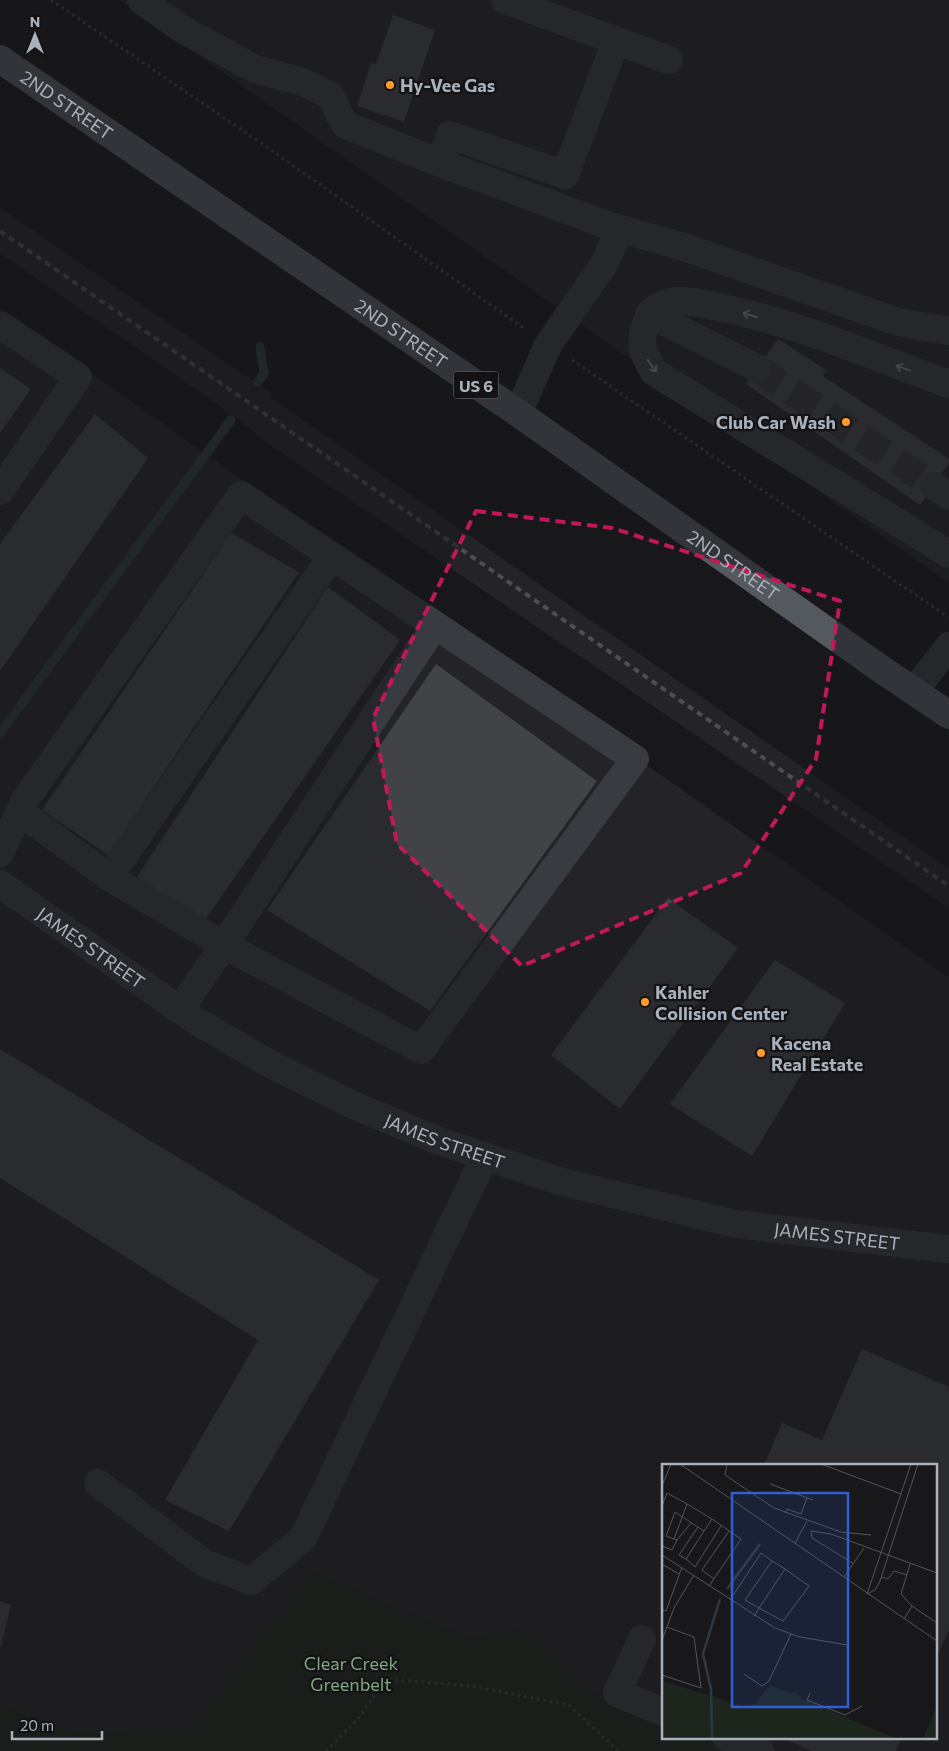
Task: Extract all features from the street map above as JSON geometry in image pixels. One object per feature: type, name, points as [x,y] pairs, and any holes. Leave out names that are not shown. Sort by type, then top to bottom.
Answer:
[{"type":"main road","name":"2ND STREET","points":[[0,59],[518,413],[949,715]]},
{"type":"street","points":[[141,0],[180,28],[255,69],[303,82],[331,96],[346,125],[440,163],[620,230],[687,248],[898,322],[949,331]]},
{"type":"street","points":[[505,0],[669,60]]},
{"type":"street","points":[[440,163],[450,135],[565,175],[616,41]]},
{"type":"street","points":[[518,413],[548,344],[604,264],[620,230]]},
{"type":"street","points":[[949,384],[813,334],[740,312],[678,300],[662,304],[649,314],[641,334],[643,354],[654,372],[949,554]]},
{"type":"street","points":[[649,314],[757,368]]},
{"type":"street","points":[[0,325],[78,377],[0,491]]},
{"type":"street","points":[[0,853],[25,800],[241,495],[635,759],[421,1050],[224,944],[109,877],[20,812]]},
{"type":"street","points":[[109,877],[332,556]]},
{"type":"street","points":[[180,1009],[435,625]]},
{"type":"street","points":[[914,691],[949,646]]},
{"type":"street","name":"JAMES STREET","points":[[0,884],[180,1009],[272,1065],[353,1105],[439,1141],[563,1182],[736,1224],[947,1249]]},
{"type":"street","points":[[98,1484],[204,1563],[251,1581],[303,1538],[484,1156]]},
{"type":"street","points":[[642,1639],[617,1693],[662,1712]]},
{"type":"street","points":[[728,1738],[760,1751]]},
{"type":"path","points":[[51,0],[548,344],[949,618]]},
{"type":"path","points":[[326,1751],[360,1717],[385,1679],[472,1686],[569,1705],[618,1751]]},
{"type":"highlighted area","points":[[476,511],[612,528],[840,601],[816,759],[741,873],[522,966],[397,844],[373,718]]},
{"type":"shaded area","points":[[120,0],[949,0],[949,583]]},
{"type":"shaded area","points":[[0,208],[272,394],[270,397],[949,869],[949,908],[273,447],[220,406],[0,253]]},
{"type":"shaded area","points":[[0,309],[949,978],[949,1751],[733,1751],[703,1738],[936,1738],[936,1464],[662,1464],[662,1721],[312,1572],[232,1751],[92,1751],[0,1722]]},
{"type":"green space","name":"Clear Creek Greenbelt","points":[[312,1572],[469,1639],[521,1628],[585,1688],[662,1721],[662,1738],[703,1738],[733,1751],[0,1751],[0,1705],[79,1734],[190,1727]]},
{"type":"building","name":"Hy-Vee Gas","points":[[393,15],[435,30],[404,122],[357,106],[371,63],[376,64]]},
{"type":"building","name":"Club Car Wash","points":[[778,339],[826,370],[823,376],[949,459],[949,463],[920,505],[746,384]]},
{"type":"building","points":[[0,368],[31,389],[0,433]]},
{"type":"building","points":[[95,414],[148,458],[0,671],[0,544]]},
{"type":"building","points":[[231,533],[299,572],[108,855],[42,810]]},
{"type":"building","points":[[328,587],[400,640],[205,920],[137,877]]},
{"type":"building","points":[[436,664],[597,781],[430,1011],[267,910]]},
{"type":"building","name":"Kahler Collision Center","points":[[668,898],[738,948],[620,1109],[551,1055]]},
{"type":"building","name":"Kacena Real Estate","points":[[775,960],[845,1003],[752,1156],[670,1104]]},
{"type":"building","points":[[0,1049],[379,1280],[229,1531],[165,1500],[258,1340],[0,1178]]},
{"type":"building","points":[[862,1349],[949,1387],[949,1630],[936,1659],[936,1464],[764,1464],[782,1423],[822,1440]]},
{"type":"building","points":[[0,1601],[11,1605],[1,1646],[0,1646]]},
{"type":"building","points":[[782,1738],[902,1738],[896,1751],[812,1751]]},
{"type":"waterway","points":[[258,382],[264,373],[260,347]]},
{"type":"waterway","points":[[0,733],[231,420]]},
{"type":"tunnel","points":[[757,368],[934,486]]},
{"type":"railway","points":[[0,231],[949,886]]},
{"type":"place","name":"Hy-Vee Gas","points":[[390,85]]},
{"type":"place","name":"Club Car Wash","points":[[846,422]]},
{"type":"place","name":"Kahler Collision Center","points":[[645,1002]]},
{"type":"place","name":"Kacena Real Estate","points":[[761,1053]]}]
